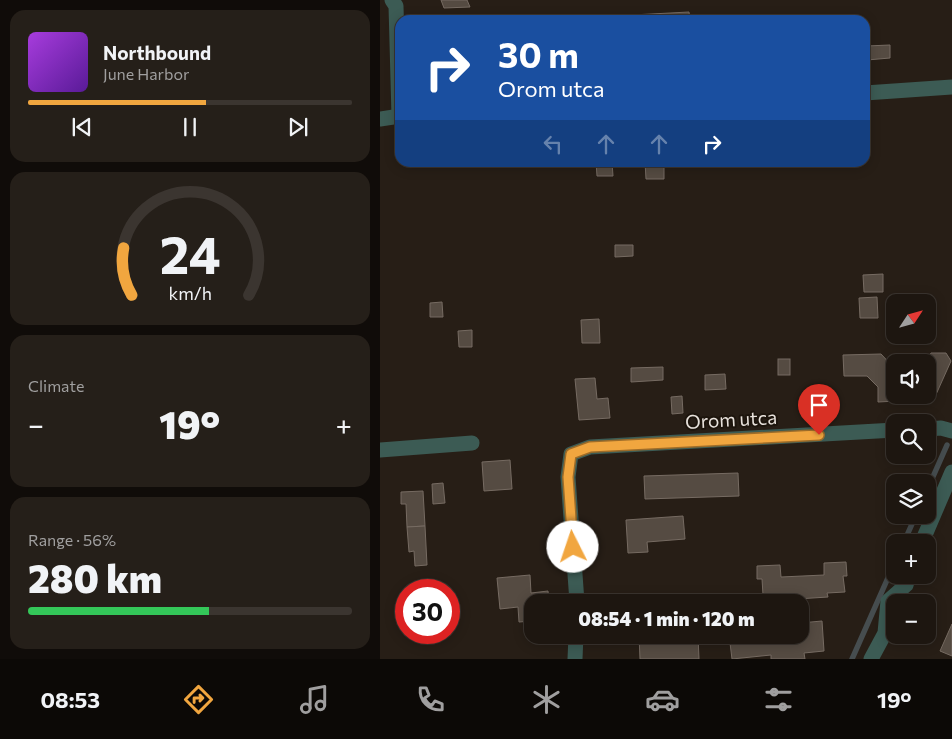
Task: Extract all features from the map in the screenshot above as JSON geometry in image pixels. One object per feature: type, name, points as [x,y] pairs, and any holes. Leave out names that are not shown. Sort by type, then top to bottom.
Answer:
[{"type":"street","points":[[392,0],[396,6],[396,15]]},
{"type":"street","points":[[870,92],[952,87]]},
{"type":"street","points":[[380,119],[395,117]]},
{"type":"street","points":[[936,428],[952,430]]},
{"type":"street","name":"Orom utca","points":[[576,594],[568,477],[571,454],[590,447],[886,431]]},
{"type":"street","points":[[380,450],[472,443]]},
{"type":"street","points":[[925,534],[952,472]]},
{"type":"street","points":[[871,659],[885,633],[888,601],[906,584]]},
{"type":"street","points":[[575,659],[576,644]]},
{"type":"building","points":[[441,0],[467,0],[470,7],[444,8]]},
{"type":"building","points":[[689,12],[689,15],[632,15]]},
{"type":"building","points":[[890,45],[890,58],[870,60],[870,46]]},
{"type":"building","points":[[596,167],[612,167],[613,176],[597,176]]},
{"type":"building","points":[[645,167],[664,167],[664,179],[646,179]]},
{"type":"building","points":[[615,245],[633,245],[633,256],[615,257]]},
{"type":"building","points":[[883,274],[883,292],[864,292],[863,275]]},
{"type":"building","points":[[877,297],[878,318],[860,318],[859,298]]},
{"type":"building","points":[[442,302],[443,317],[430,317],[430,303]]},
{"type":"building","points":[[599,319],[600,343],[582,343],[581,320]]},
{"type":"building","points":[[472,330],[472,347],[459,347],[458,331]]},
{"type":"building","points":[[946,353],[951,361],[936,395],[936,354],[930,354]]},
{"type":"building","points":[[881,354],[886,359],[886,402],[878,402],[878,387],[867,376],[844,376],[843,355]]},
{"type":"building","points":[[778,359],[790,359],[790,375],[778,375]]},
{"type":"building","points":[[663,367],[663,380],[631,382],[631,368]]},
{"type":"building","points":[[725,374],[726,389],[705,390],[705,375]]},
{"type":"building","points":[[595,378],[597,399],[608,398],[610,418],[579,420],[575,379]]},
{"type":"building","points":[[682,396],[683,413],[672,414],[671,397]]},
{"type":"building","points":[[510,460],[512,489],[484,491],[482,462]]},
{"type":"building","points":[[738,473],[739,496],[645,499],[644,476]]},
{"type":"building","points":[[443,483],[445,503],[433,504],[432,484]]},
{"type":"building","points":[[423,491],[425,526],[407,527],[406,504],[401,504],[401,492]]},
{"type":"building","points":[[683,516],[685,539],[647,542],[648,552],[628,553],[626,520]]},
{"type":"building","points":[[425,526],[427,565],[415,566],[414,551],[409,552],[407,527]]},
{"type":"building","points":[[846,562],[847,576],[843,576],[845,592],[827,593],[828,597],[809,598],[809,594],[763,594],[762,579],[757,579],[757,566],[780,565],[781,577],[824,575],[824,563]]},
{"type":"building","points":[[530,575],[531,593],[548,591],[548,594],[524,594],[524,622],[519,622],[518,607],[500,609],[497,578]]},
{"type":"building","points":[[822,621],[824,651],[804,653],[805,659],[771,659],[771,655],[732,659],[730,644],[809,644],[809,622]]},
{"type":"building","points":[[952,624],[952,656],[940,651]]},
{"type":"building","points":[[639,644],[698,644],[699,659],[640,659]]},
{"type":"waterway","points":[[934,474],[947,445]]},
{"type":"waterway","points":[[908,534],[912,524]]},
{"type":"waterway","points":[[852,659],[886,582]]},
{"type":"route","points":[[573,547],[568,477],[571,454],[590,447],[819,435]]}]
